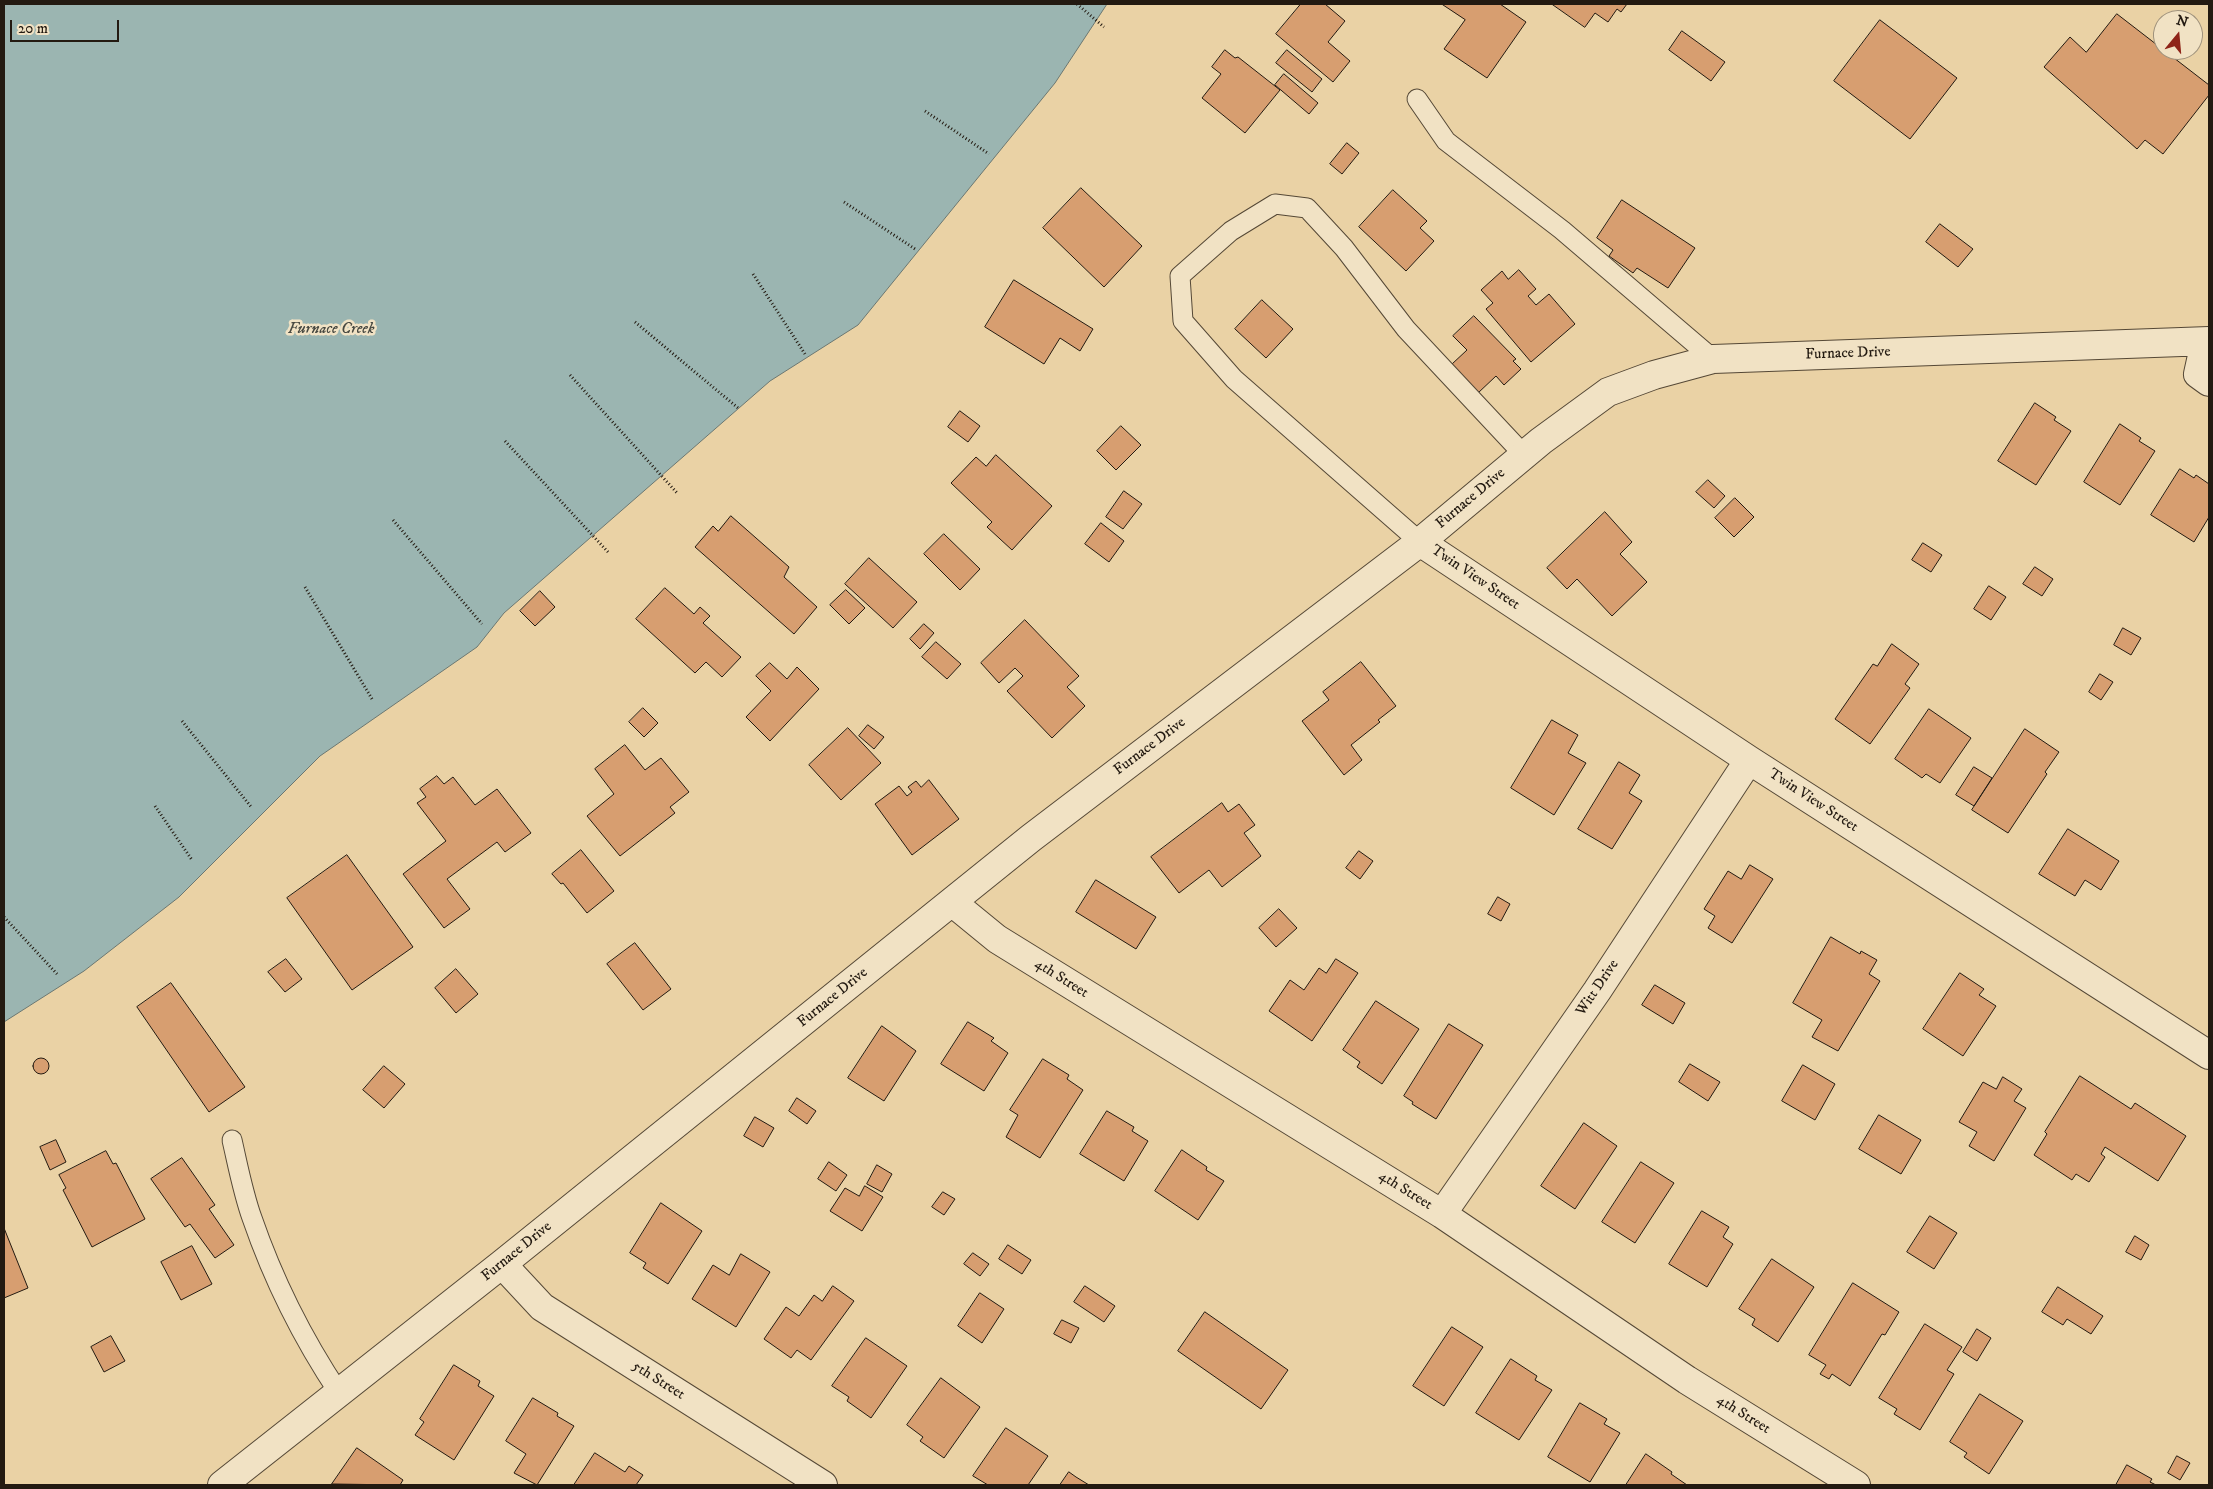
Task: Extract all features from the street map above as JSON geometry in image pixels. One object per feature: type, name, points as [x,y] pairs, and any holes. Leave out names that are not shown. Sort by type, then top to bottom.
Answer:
[{"type":"street","name":"Furnace Drive","points":[[222,1485],[502,1264],[1050,824],[1420,542],[1524,455],[1608,392],[1654,375],[1713,359],[2207,342]]},
{"type":"street","points":[[2207,342],[2198,374],[2209,382]]},
{"type":"street","name":"Twin View Street","points":[[1420,542],[1749,760],[2209,1055]]},
{"type":"street","name":"Witt Drive","points":[[1442,1214],[1602,983],[1749,760]]},
{"type":"street","name":"4th Street","points":[[953,903],[996,939],[1442,1214],[1687,1380],[1856,1485]]},
{"type":"street","name":"5th Street","points":[[502,1264],[542,1307],[823,1485]]},
{"type":"lane","points":[[1417,98],[1446,141],[1562,230],[1713,359]]},
{"type":"lane","points":[[1420,542],[1234,379],[1183,321],[1180,276],[1231,231],[1275,204],[1307,208],[1344,248],[1406,329],[1524,455]]},
{"type":"lane","points":[[232,1140],[252,1217],[273,1269],[313,1354],[339,1392]]},
{"type":"path","points":[[1077,4],[1104,27]]},
{"type":"path","points":[[925,111],[989,154]]},
{"type":"path","points":[[844,202],[915,249]]},
{"type":"path","points":[[754,274],[805,354]]},
{"type":"path","points":[[635,322],[738,408]]},
{"type":"path","points":[[570,375],[678,494]]},
{"type":"path","points":[[505,441],[608,552]]},
{"type":"path","points":[[393,520],[482,624]]},
{"type":"path","points":[[305,587],[372,699]]},
{"type":"path","points":[[182,721],[252,808]]},
{"type":"path","points":[[155,806],[192,860]]},
{"type":"path","points":[[4,917],[57,974]]},
{"type":"water","name":"Furnace Creek","points":[[4,4],[1107,4],[1055,83],[858,325],[770,381],[504,613],[477,647],[320,756],[179,897],[84,971],[4,1022]]},
{"type":"building","points":[[1301,4],[1325,4],[1345,21],[1328,42],[1350,61],[1333,82],[1276,34]]},
{"type":"building","points":[[1442,4],[1500,4],[1526,22],[1487,78],[1444,49],[1465,20]]},
{"type":"building","points":[[1552,4],[1627,4],[1621,12],[1617,9],[1608,22],[1595,13],[1585,27]]},
{"type":"building","points":[[2117,14],[2153,42],[2153,60],[2177,60],[2209,85],[2209,95],[2163,154],[2145,140],[2137,149],[2044,67],[2070,37],[2086,52]]},
{"type":"building","points":[[1880,20],[1957,78],[1910,139],[1834,81]]},
{"type":"building","points":[[1682,31],[1725,62],[1711,81],[1669,50]]},
{"type":"building","points":[[1225,50],[1235,58],[1238,57],[1280,90],[1245,133],[1202,98],[1221,74],[1212,67]]},
{"type":"building","points":[[1287,50],[1322,79],[1312,92],[1276,63]]},
{"type":"building","points":[[1284,74],[1318,103],[1309,114],[1275,85]]},
{"type":"building","points":[[1347,143],[1359,153],[1342,174],[1330,164]]},
{"type":"building","points":[[1081,188],[1142,246],[1104,287],[1043,228]]},
{"type":"building","points":[[1393,190],[1427,221],[1420,228],[1434,241],[1406,271],[1359,227]]},
{"type":"building","points":[[1622,200],[1695,248],[1668,288],[1637,268],[1633,273],[1609,256],[1613,250],[1597,238]]},
{"type":"building","points":[[1940,224],[1973,249],[1958,267],[1926,242]]},
{"type":"building","points":[[1519,270],[1536,289],[1528,296],[1536,305],[1549,294],[1575,324],[1531,362],[1486,309],[1493,303],[1481,290],[1502,271],[1508,279]]},
{"type":"building","points":[[1014,280],[1093,329],[1080,351],[1060,338],[1044,364],[985,327]]},
{"type":"building","points":[[1262,300],[1293,329],[1266,358],[1235,329]]},
{"type":"building","points":[[1474,316],[1516,359],[1513,361],[1521,369],[1504,385],[1496,376],[1478,393],[1452,364],[1467,350],[1453,336]]},
{"type":"building","points":[[2035,403],[2056,417],[2054,420],[2071,431],[2036,485],[1998,461]]},
{"type":"building","points":[[960,411],[980,426],[968,442],[948,427]]},
{"type":"building","points":[[2120,424],[2141,438],[2139,441],[2155,451],[2120,505],[2084,482]]},
{"type":"building","points":[[1121,426],[1141,445],[1116,470],[1097,451]]},
{"type":"building","points":[[996,455],[1052,506],[1012,550],[987,527],[992,522],[951,483],[976,457],[986,466]]},
{"type":"building","points":[[2180,469],[2194,478],[2196,475],[2209,484],[2209,517],[2194,542],[2151,515]]},
{"type":"building","points":[[1708,480],[1725,496],[1714,508],[1696,492]]},
{"type":"building","points":[[1124,491],[1142,504],[1123,529],[1106,517]]},
{"type":"building","points":[[1735,498],[1754,517],[1734,537],[1715,518]]},
{"type":"building","points":[[1605,512],[1632,542],[1620,554],[1647,582],[1612,616],[1577,579],[1567,589],[1547,568]]},
{"type":"building","points":[[731,516],[789,567],[784,577],[817,607],[794,634],[695,547],[713,526],[718,531]]},
{"type":"building","points":[[1101,523],[1124,541],[1109,562],[1085,544]]},
{"type":"building","points":[[944,534],[980,569],[960,590],[924,554]]},
{"type":"building","points":[[1923,543],[1942,555],[1931,572],[1912,560]]},
{"type":"building","points":[[869,558],[917,602],[893,628],[845,584]]},
{"type":"building","points":[[2035,567],[2053,579],[2042,596],[2023,584]]},
{"type":"building","points":[[1989,586],[2006,597],[1991,620],[1974,609]]},
{"type":"building","points":[[665,588],[694,614],[700,607],[710,616],[703,623],[741,657],[722,677],[706,662],[695,673],[636,619]]},
{"type":"building","points":[[846,590],[865,608],[849,624],[830,605]]},
{"type":"building","points":[[540,591],[555,607],[535,626],[520,611]]},
{"type":"building","points":[[1025,620],[1079,676],[1067,687],[1085,706],[1052,738],[1007,691],[1023,676],[1015,668],[999,683],[981,663]]},
{"type":"building","points":[[924,624],[934,633],[920,649],[910,639]]},
{"type":"building","points":[[2123,628],[2141,638],[2131,655],[2114,645]]},
{"type":"building","points":[[936,642],[961,664],[947,679],[922,657]]},
{"type":"building","points":[[1892,644],[1919,664],[1905,684],[1910,688],[1870,744],[1835,719],[1873,664],[1877,666]]},
{"type":"building","points":[[1361,662],[1396,706],[1378,720],[1380,722],[1351,745],[1362,760],[1344,775],[1302,721],[1329,700],[1323,692]]},
{"type":"building","points":[[770,663],[787,679],[797,667],[819,689],[770,741],[746,717],[771,691],[756,676]]},
{"type":"building","points":[[2100,674],[2113,682],[2101,700],[2089,692]]},
{"type":"building","points":[[643,708],[658,723],[644,737],[629,722]]},
{"type":"building","points":[[1929,709],[1971,738],[1940,783],[1926,774],[1922,778],[1895,759]]},
{"type":"building","points":[[1552,720],[1578,735],[1568,753],[1586,763],[1554,815],[1511,788]]},
{"type":"building","points":[[868,725],[884,737],[874,749],[859,736]]},
{"type":"building","points":[[848,728],[881,763],[841,800],[809,765]]},
{"type":"building","points":[[2025,729],[2059,752],[2045,772],[2047,774],[2008,833],[1972,810]]},
{"type":"building","points":[[625,745],[645,770],[661,758],[689,792],[670,807],[675,813],[620,856],[587,816],[614,794],[595,769]]},
{"type":"building","points":[[1619,762],[1640,775],[1629,793],[1642,801],[1612,849],[1578,829]]},
{"type":"building","points":[[1974,767],[1992,778],[1974,806],[1956,795]]},
{"type":"building","points":[[437,776],[444,784],[453,777],[475,805],[497,789],[531,833],[505,852],[497,842],[447,879],[470,909],[444,928],[403,874],[446,841],[417,803],[426,797],[420,789]]},
{"type":"building","points":[[929,780],[959,819],[912,855],[875,804],[899,786],[907,796],[912,792],[908,787],[916,781],[921,787]]},
{"type":"building","points":[[1222,803],[1228,812],[1239,804],[1255,825],[1244,833],[1261,856],[1222,887],[1209,870],[1179,893],[1151,857]]},
{"type":"building","points":[[2068,829],[2119,861],[2101,890],[2085,880],[2075,896],[2039,874]]},
{"type":"building","points":[[581,850],[614,891],[587,913],[563,883],[561,884],[552,874]]},
{"type":"building","points":[[1359,851],[1373,861],[1360,879],[1346,868]]},
{"type":"building","points":[[347,855],[413,947],[352,990],[287,898]]},
{"type":"building","points":[[1750,865],[1773,879],[1732,943],[1708,928],[1715,916],[1704,909],[1728,871],[1741,879]]},
{"type":"building","points":[[1096,880],[1156,917],[1136,949],[1076,912]]},
{"type":"building","points":[[1498,897],[1510,904],[1501,921],[1488,914]]},
{"type":"building","points":[[1279,909],[1297,928],[1276,947],[1259,928]]},
{"type":"building","points":[[1831,937],[1860,954],[1861,951],[1877,960],[1869,974],[1880,981],[1838,1051],[1812,1037],[1822,1020],[1793,1003]]},
{"type":"building","points":[[635,943],[671,989],[643,1010],[607,964]]},
{"type":"building","points":[[286,959],[302,979],[285,992],[268,972]]},
{"type":"building","points":[[1336,959],[1358,973],[1312,1041],[1269,1011],[1290,980],[1304,990],[1319,968],[1326,973]]},
{"type":"building","points":[[456,969],[478,994],[456,1013],[435,988]]},
{"type":"building","points":[[1960,973],[1984,989],[1979,995],[1996,1006],[1963,1056],[1923,1029]]},
{"type":"building","points":[[171,983],[245,1087],[209,1112],[137,1007]]},
{"type":"building","points":[[1655,985],[1685,1003],[1673,1024],[1642,1005]]},
{"type":"building","points":[[1376,1001],[1419,1029],[1382,1084],[1357,1067],[1360,1062],[1343,1050]]},
{"type":"building","points":[[968,1022],[994,1038],[991,1041],[1008,1053],[984,1091],[941,1064]]},
{"type":"building","points":[[1449,1024],[1483,1045],[1436,1119],[1412,1104],[1413,1102],[1404,1096]]},
{"type":"building","points":[[882,1026],[916,1051],[884,1101],[848,1078]]},
{"type":"building","points":[[38,1058],[44,1058],[49,1063],[47,1072],[38,1074],[33,1069],[33,1063]]},
{"type":"building","points":[[1043,1059],[1069,1075],[1067,1079],[1083,1090],[1040,1158],[1006,1137],[1018,1115],[1010,1110]]},
{"type":"building","points":[[1690,1064],[1720,1082],[1708,1101],[1679,1082]]},
{"type":"building","points":[[1803,1065],[1835,1084],[1815,1120],[1782,1101]]},
{"type":"building","points":[[384,1066],[405,1084],[384,1108],[363,1090]]},
{"type":"building","points":[[2080,1076],[2131,1109],[2135,1103],[2186,1136],[2158,1181],[2105,1147],[2101,1154],[2105,1157],[2089,1182],[2076,1174],[2072,1180],[2034,1155],[2047,1134],[2045,1132]]},
{"type":"building","points":[[2003,1077],[2022,1089],[2014,1101],[2026,1108],[1994,1161],[1969,1146],[1977,1132],[1959,1122],[1983,1082],[1996,1089]]},
{"type":"building","points":[[797,1098],[816,1111],[807,1124],[789,1111]]},
{"type":"building","points":[[1107,1111],[1134,1127],[1132,1131],[1148,1141],[1124,1181],[1080,1154]]},
{"type":"building","points":[[1879,1115],[1921,1140],[1901,1174],[1859,1149]]},
{"type":"building","points":[[755,1117],[774,1128],[763,1147],[744,1136]]},
{"type":"building","points":[[1584,1123],[1617,1146],[1575,1209],[1541,1186]]},
{"type":"building","points":[[56,1140],[66,1162],[50,1170],[40,1147]]},
{"type":"building","points":[[1182,1150],[1207,1167],[1206,1170],[1224,1181],[1198,1220],[1155,1191]]},
{"type":"building","points":[[106,1151],[113,1164],[116,1163],[145,1219],[92,1247],[63,1190],[66,1188],[59,1175]]},
{"type":"building","points":[[182,1158],[215,1205],[209,1209],[234,1245],[215,1258],[190,1224],[185,1227],[151,1179]]},
{"type":"building","points":[[829,1162],[847,1175],[836,1191],[818,1179]]},
{"type":"building","points":[[1641,1162],[1674,1183],[1635,1243],[1602,1222]]},
{"type":"building","points":[[877,1165],[892,1174],[882,1192],[867,1184]]},
{"type":"building","points":[[865,1186],[883,1197],[862,1231],[830,1211],[845,1188],[859,1196]]},
{"type":"building","points":[[943,1192],[955,1199],[944,1215],[932,1207]]},
{"type":"building","points":[[661,1203],[702,1231],[668,1284],[643,1268],[646,1263],[630,1253]]},
{"type":"building","points":[[1702,1211],[1729,1227],[1723,1237],[1733,1244],[1707,1287],[1669,1264]]},
{"type":"building","points":[[1930,1216],[1957,1233],[1934,1269],[1907,1252]]},
{"type":"building","points":[[4,1228],[28,1288],[4,1298]]},
{"type":"building","points":[[2135,1236],[2149,1245],[2141,1260],[2126,1252]]},
{"type":"building","points":[[1008,1245],[1031,1260],[1022,1274],[999,1259]]},
{"type":"building","points":[[192,1246],[212,1284],[181,1300],[161,1262]]},
{"type":"building","points":[[973,1253],[989,1264],[980,1276],[964,1264]]},
{"type":"building","points":[[741,1254],[770,1272],[736,1327],[692,1299],[713,1265],[729,1275]]},
{"type":"building","points":[[1772,1259],[1814,1287],[1778,1342],[1752,1325],[1755,1319],[1739,1309]]},
{"type":"building","points":[[1853,1283],[1899,1312],[1885,1335],[1882,1334],[1850,1386],[1832,1374],[1829,1379],[1820,1374],[1826,1365],[1809,1355]]},
{"type":"building","points":[[833,1286],[854,1301],[811,1360],[797,1350],[791,1358],[764,1339],[786,1307],[799,1316],[814,1295],[822,1301]]},
{"type":"building","points":[[1085,1286],[1115,1306],[1104,1322],[1074,1302]]},
{"type":"building","points":[[2058,1287],[2103,1316],[2091,1334],[2067,1319],[2063,1325],[2042,1312]]},
{"type":"building","points":[[980,1293],[1004,1309],[982,1343],[958,1326]]},
{"type":"building","points":[[1205,1312],[1288,1370],[1261,1409],[1178,1351]]},
{"type":"building","points":[[1062,1320],[1079,1328],[1071,1343],[1054,1334]]},
{"type":"building","points":[[1925,1324],[1962,1347],[1947,1370],[1954,1374],[1920,1430],[1894,1414],[1897,1409],[1879,1398]]},
{"type":"building","points":[[1452,1327],[1483,1347],[1444,1406],[1413,1386]]},
{"type":"building","points":[[1977,1329],[1991,1338],[1977,1361],[1963,1352]]},
{"type":"building","points":[[111,1336],[125,1361],[104,1372],[91,1347]]},
{"type":"building","points":[[866,1338],[907,1366],[871,1418],[847,1401],[849,1397],[832,1386]]},
{"type":"building","points":[[1511,1359],[1537,1376],[1535,1380],[1552,1390],[1519,1440],[1476,1413]]},
{"type":"building","points":[[454,1365],[480,1381],[478,1386],[494,1396],[454,1460],[415,1435],[424,1422],[420,1419]]},
{"type":"building","points":[[941,1378],[980,1407],[944,1458],[920,1441],[923,1437],[907,1425]]},
{"type":"building","points":[[1980,1394],[2023,1421],[1989,1474],[1964,1457],[1967,1453],[1950,1442]]},
{"type":"building","points":[[533,1398],[558,1413],[557,1416],[574,1426],[537,1485],[514,1473],[526,1454],[506,1441]]},
{"type":"building","points":[[1580,1403],[1607,1419],[1604,1424],[1620,1433],[1590,1482],[1548,1457]]},
{"type":"building","points":[[1006,1428],[1048,1456],[1028,1485],[988,1485],[973,1476]]},
{"type":"building","points":[[357,1448],[403,1480],[400,1485],[332,1484]]},
{"type":"building","points":[[595,1453],[625,1472],[629,1466],[643,1475],[636,1485],[574,1485]]},
{"type":"building","points":[[1646,1454],[1672,1472],[1671,1474],[1687,1485],[1626,1485]]},
{"type":"building","points":[[2177,1456],[2190,1463],[2180,1480],[2168,1473]]},
{"type":"building","points":[[2127,1465],[2152,1479],[2150,1482],[2156,1485],[2116,1485]]},
{"type":"building","points":[[1069,1472],[1076,1477],[1089,1485],[1060,1485]]}]
